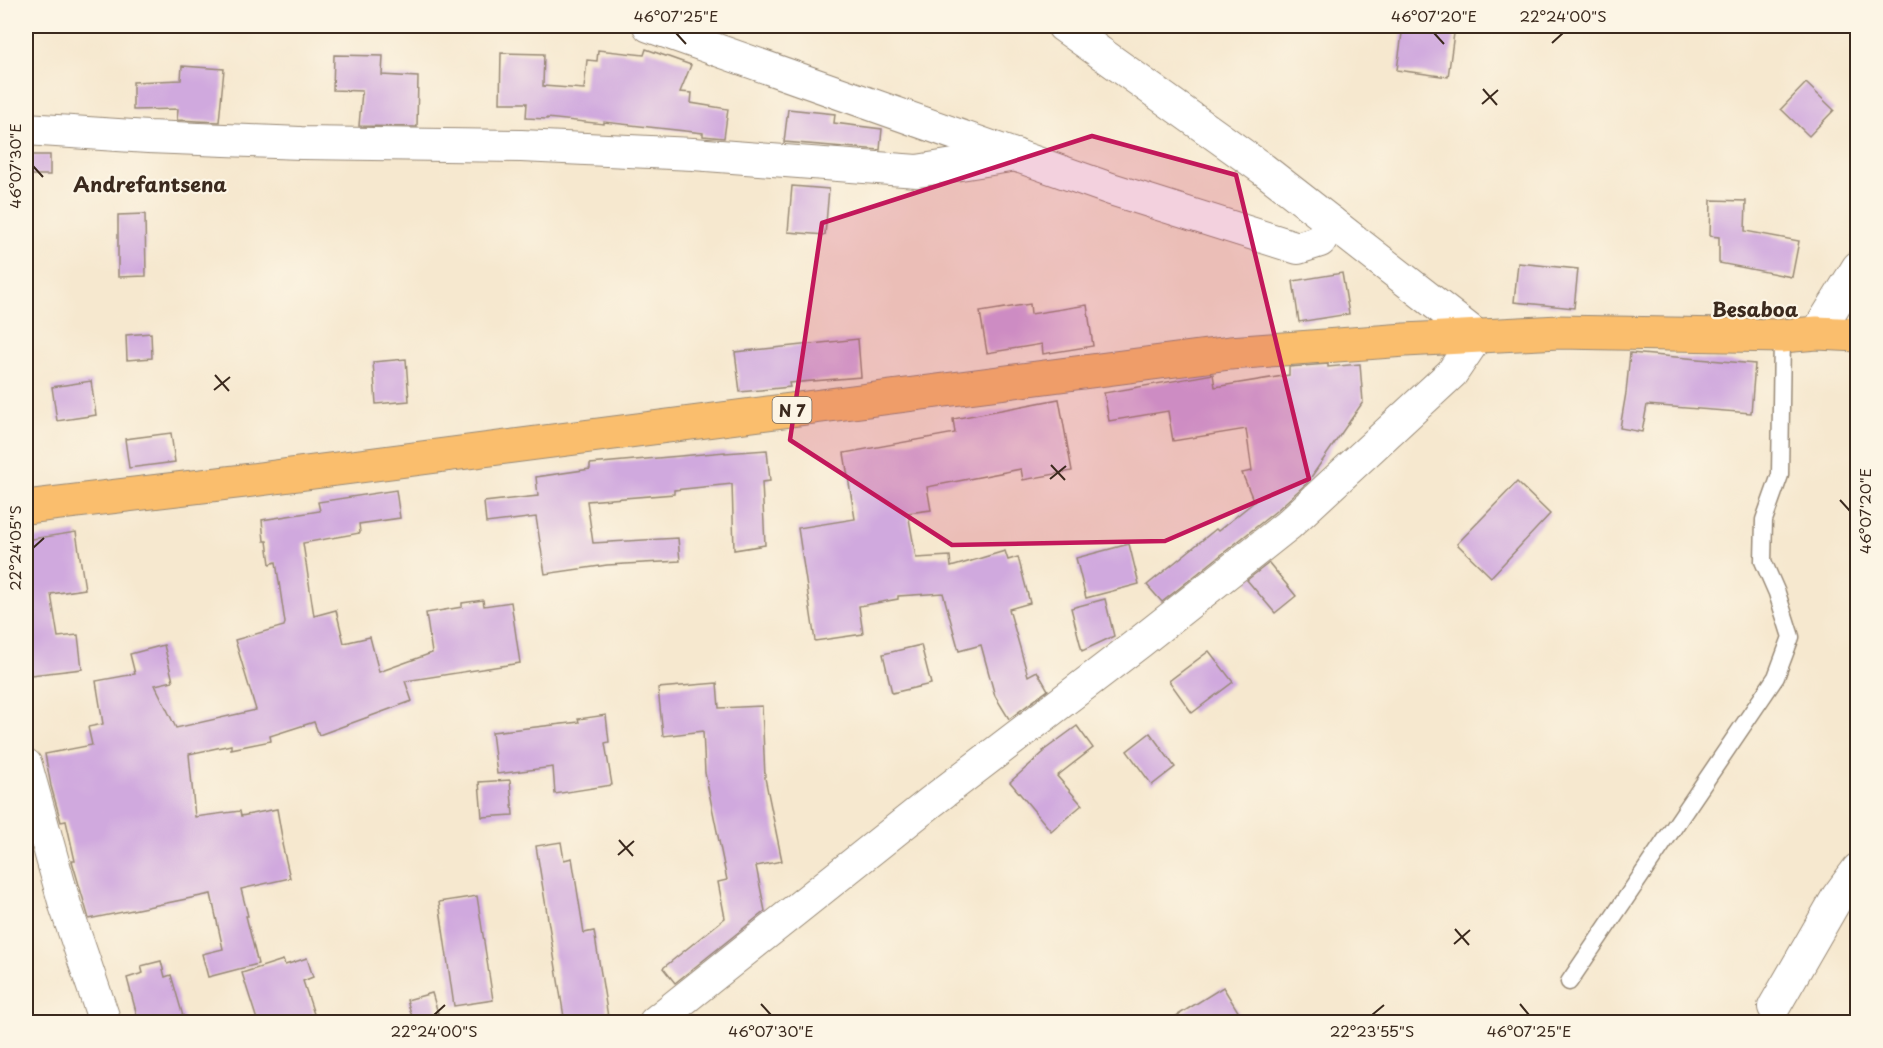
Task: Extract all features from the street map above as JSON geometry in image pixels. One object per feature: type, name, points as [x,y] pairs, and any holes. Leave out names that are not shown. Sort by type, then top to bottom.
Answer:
[{"type":"main road","name":"N 7","points":[[26,507],[268,478],[1230,353],[1559,332],[1857,335]]},
{"type":"street","points":[[648,26],[1112,189],[1298,248],[1320,241],[1331,222]]},
{"type":"street","points":[[655,1023],[931,802],[1288,525],[1452,373],[1477,336],[1263,169],[1063,26]]},
{"type":"street","points":[[26,129],[265,142],[521,146],[693,154],[917,171],[1016,155]]},
{"type":"street","points":[[1817,333],[1857,267]]},
{"type":"street","points":[[26,765],[65,905],[105,1023]]},
{"type":"street","points":[[1774,1007],[1838,896],[1857,870]]},
{"type":"lane","points":[[1569,982],[1776,677],[1791,637],[1778,593],[1762,561],[1764,520],[1780,475],[1782,336]]},
{"type":"highlighted area","points":[[1092,136],[1236,175],[1309,479],[1165,541],[952,545],[790,440],[822,223]]},
{"type":"building","points":[[1403,26],[1455,26],[1448,77],[1397,70]]},
{"type":"building","points":[[646,49],[691,65],[680,92],[692,93],[691,103],[728,109],[724,138],[703,136],[703,133],[604,122],[604,124],[526,118],[527,103],[500,103],[501,53],[544,54],[543,86],[584,89],[587,60],[597,61],[598,50],[644,55]]},
{"type":"building","points":[[334,55],[383,56],[382,75],[418,77],[417,127],[359,126],[362,91],[333,90]]},
{"type":"building","points":[[182,66],[224,69],[219,122],[177,120],[178,109],[133,110],[133,82],[181,80]]},
{"type":"building","points":[[1806,83],[1834,110],[1809,136],[1781,109]]},
{"type":"building","points":[[788,109],[835,114],[834,123],[882,129],[880,150],[784,142]]},
{"type":"building","points":[[26,155],[50,155],[50,175],[26,175]]},
{"type":"building","points":[[792,186],[829,189],[825,235],[788,232]]},
{"type":"building","points":[[1711,200],[1746,201],[1745,231],[1799,241],[1792,277],[1719,263],[1719,237],[1710,236]]},
{"type":"building","points":[[145,214],[146,276],[118,277],[118,215]]},
{"type":"building","points":[[1518,263],[1578,269],[1574,308],[1514,302]]},
{"type":"building","points":[[1342,273],[1349,314],[1299,322],[1293,281]]},
{"type":"building","points":[[1030,304],[1031,314],[1087,305],[1093,346],[1043,354],[1042,344],[987,353],[980,312]]},
{"type":"building","points":[[151,333],[152,358],[127,360],[126,335]]},
{"type":"building","points":[[858,339],[861,377],[789,383],[790,387],[740,392],[735,352]]},
{"type":"building","points":[[1630,353],[1755,364],[1751,413],[1647,405],[1642,432],[1620,428]]},
{"type":"building","points":[[406,359],[409,401],[376,404],[373,362]]},
{"type":"building","points":[[1328,364],[1328,367],[1360,364],[1363,402],[1307,483],[1276,511],[1162,602],[1147,585],[1216,529],[1218,531],[1254,502],[1242,473],[1252,471],[1246,429],[1173,441],[1168,411],[1109,421],[1104,393],[1213,374],[1215,387],[1289,375],[1289,367]]},
{"type":"building","points":[[91,381],[96,415],[57,421],[52,387]]},
{"type":"building","points":[[1059,399],[1072,471],[1023,480],[1021,469],[927,487],[931,510],[908,513],[916,558],[950,556],[951,567],[1005,551],[1008,560],[1018,557],[1030,603],[1009,609],[1028,676],[1037,671],[1048,690],[1009,719],[995,696],[981,645],[959,651],[943,593],[898,596],[898,599],[859,606],[863,634],[815,641],[798,528],[855,519],[844,453],[955,433],[953,419]]},
{"type":"building","points":[[171,433],[175,462],[129,468],[125,439]]},
{"type":"building","points":[[767,450],[770,481],[762,482],[765,545],[734,550],[732,484],[674,490],[674,494],[587,501],[593,543],[678,538],[680,561],[607,565],[545,574],[536,517],[486,523],[484,502],[538,496],[536,477],[590,469],[590,464]]},
{"type":"building","points":[[1517,482],[1550,514],[1491,577],[1457,544]]},
{"type":"building","points":[[396,490],[400,518],[359,524],[360,533],[303,543],[314,616],[336,610],[344,643],[370,637],[379,672],[432,653],[426,613],[462,607],[462,603],[483,600],[484,606],[511,602],[520,663],[405,681],[412,701],[319,735],[314,722],[270,736],[271,741],[231,749],[231,745],[189,754],[195,817],[240,811],[241,816],[277,809],[290,878],[241,889],[258,964],[208,977],[202,954],[223,949],[211,894],[89,919],[72,861],[75,861],[66,821],[61,822],[45,754],[92,745],[88,727],[103,724],[96,681],[135,674],[130,654],[164,645],[173,681],[155,685],[176,728],[256,710],[235,640],[284,626],[285,623],[276,562],[270,564],[262,520],[320,511],[318,502]]},
{"type":"building","points":[[76,532],[85,589],[51,594],[58,637],[78,635],[82,669],[31,675],[26,631],[26,540]]},
{"type":"building","points":[[1129,544],[1139,584],[1086,598],[1076,558]]},
{"type":"building","points":[[1269,563],[1296,596],[1275,613],[1247,580]]},
{"type":"building","points":[[1105,599],[1114,636],[1082,651],[1071,608]]},
{"type":"building","points":[[921,645],[931,684],[892,693],[883,654]]},
{"type":"building","points":[[1209,651],[1233,682],[1192,713],[1169,681]]},
{"type":"building","points":[[717,683],[719,708],[762,706],[765,778],[782,861],[756,866],[765,911],[675,983],[663,968],[725,918],[718,882],[727,880],[705,773],[703,731],[663,736],[658,688]]},
{"type":"building","points":[[606,715],[609,742],[605,743],[612,785],[555,794],[553,767],[497,774],[492,732],[579,722],[578,719]]},
{"type":"building","points":[[1077,726],[1093,748],[1057,776],[1082,805],[1051,831],[1010,782],[1043,751]]},
{"type":"building","points":[[1150,733],[1175,767],[1152,785],[1127,751]]},
{"type":"building","points":[[510,780],[513,815],[482,817],[479,782]]},
{"type":"building","points":[[561,842],[564,860],[572,858],[584,933],[594,931],[609,1023],[565,1023],[536,846]]},
{"type":"building","points":[[477,896],[493,1000],[454,1006],[439,902]]},
{"type":"building","points":[[307,958],[313,977],[303,981],[317,1023],[258,1023],[242,973],[283,960],[285,965]]},
{"type":"building","points":[[161,961],[165,977],[171,975],[185,1023],[139,1023],[127,978],[143,973],[141,966]]},
{"type":"building","points":[[1223,987],[1239,1013],[1224,1023],[1165,1023]]},
{"type":"building","points":[[432,993],[438,1013],[413,1020],[407,1000]]},
{"type":"district","name":"Andrefantsena","points":[[150,184]]},
{"type":"district","name":"Besaboa","points":[[1755,309]]}]
